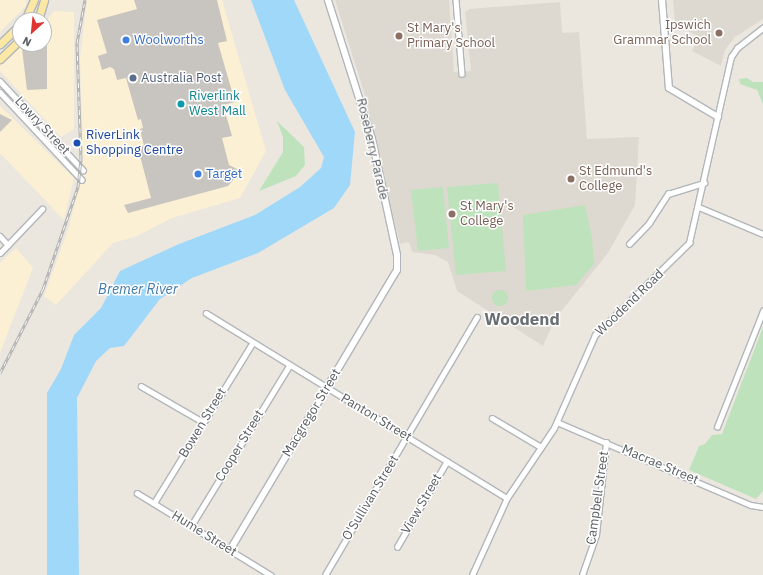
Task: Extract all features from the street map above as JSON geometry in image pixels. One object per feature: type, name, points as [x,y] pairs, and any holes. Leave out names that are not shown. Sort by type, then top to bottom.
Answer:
[{"type":"main road","points":[[29,12],[34,0],[43,2],[40,12]]},
{"type":"main road","points":[[0,44],[12,33]]},
{"type":"main road","points":[[0,58],[12,47]]},
{"type":"street","name":"Roseberry Parade","points":[[328,0],[372,139],[397,255],[394,277]]},
{"type":"street","points":[[461,0],[456,0],[462,74]]},
{"type":"street","points":[[662,0],[669,88],[718,117]]},
{"type":"street","name":"Woodend Road","points":[[472,575],[507,498],[556,422],[595,335],[684,250],[692,237],[732,55],[763,28]]},
{"type":"street","name":"Lowry Street","points":[[0,81],[83,170]]},
{"type":"street","name":"Lowry Street","points":[[0,92],[82,180]]},
{"type":"street","points":[[629,244],[649,223],[668,194],[704,183]]},
{"type":"street","points":[[699,207],[763,234]]},
{"type":"street","points":[[0,253],[42,209]]},
{"type":"street","points":[[0,236],[8,245]]},
{"type":"street","name":"Macgregor Street","points":[[230,550],[394,277]]},
{"type":"street","points":[[717,427],[763,311]]},
{"type":"street","name":"Panton Street","points":[[206,313],[252,344],[507,498]]},
{"type":"street","name":"O'Sullivan Street","points":[[324,575],[478,317]]},
{"type":"street","name":"Bowen Street","points":[[154,503],[252,344]]},
{"type":"street","name":"Cooper Street","points":[[191,526],[288,366]]},
{"type":"street","points":[[140,386],[203,422]]},
{"type":"street","points":[[492,418],[541,447]]},
{"type":"street","name":"Macrae Street","points":[[556,422],[751,504],[763,507]]},
{"type":"street","name":"Campbell Street","points":[[582,575],[596,535],[606,443]]},
{"type":"street","name":"View Street","points":[[397,547],[447,461]]},
{"type":"street","name":"Hume Street","points":[[137,493],[271,575]]},
{"type":"shaded area","points":[[0,0],[27,0],[26,6],[20,12],[12,12],[12,20],[0,32]]},
{"type":"shaded area","name":"RiverLink Shopping Centre","points":[[87,0],[222,0],[266,151],[240,198],[172,218],[137,236],[113,243],[56,305],[44,296],[69,227],[83,170],[80,58]]},
{"type":"shaded area","points":[[335,0],[449,0],[454,72],[471,71],[465,12],[469,9],[560,2],[562,33],[579,32],[587,139],[639,137],[635,205],[608,253],[555,319],[543,346],[457,291],[448,262],[435,255],[412,252],[409,242],[400,244],[364,92]]},
{"type":"shaded area","name":"Ipswich Grammar School","points":[[673,0],[763,0],[763,19],[735,37],[725,50],[721,66],[692,51],[699,37],[675,24]]},
{"type":"shaded area","points":[[54,11],[74,12],[74,129],[61,137],[0,71],[0,66],[15,52],[52,52],[52,14]]},
{"type":"shaded area","points":[[0,106],[74,178],[64,220],[0,153]]},
{"type":"shaded area","points":[[16,248],[33,268],[0,353],[0,263]]},
{"type":"green space","points":[[747,78],[753,82],[763,82],[763,104],[757,90],[740,84],[739,79]]},
{"type":"green space","points":[[277,121],[304,147],[305,165],[296,176],[259,191],[283,152],[283,137]]},
{"type":"green space","points":[[498,183],[506,271],[456,275],[447,187]]},
{"type":"green space","points":[[443,187],[449,248],[418,251],[411,190]]},
{"type":"green space","points":[[585,205],[592,237],[594,264],[576,285],[526,291],[523,215]]},
{"type":"green space","points":[[500,290],[507,295],[508,298],[503,305],[500,306],[493,301],[492,298],[497,291]]},
{"type":"green space","points":[[763,327],[763,491],[756,499],[689,470],[699,446],[705,444],[712,435],[722,434]]},
{"type":"water","name":"Bremer River","points":[[251,0],[294,0],[355,132],[350,185],[334,208],[258,253],[192,278],[160,299],[124,346],[110,348],[96,361],[77,398],[79,575],[47,575],[47,393],[61,369],[74,335],[101,308],[120,271],[179,244],[255,215],[300,187],[321,168],[324,157],[285,90]]},
{"type":"building","name":"Riverlink West Mall","points":[[134,0],[217,0],[227,41],[218,43],[235,102],[223,105],[232,136],[222,138],[229,165],[241,171],[228,186],[128,213],[124,205],[151,198],[138,148],[144,146],[140,129],[143,128],[141,119],[138,120],[126,78],[117,80],[114,69],[110,67],[102,70],[98,56],[107,53],[97,20],[137,9]]},
{"type":"building","points":[[22,52],[47,52],[47,89],[27,90]]},
{"type":"building","points":[[0,114],[12,120],[0,132]]},
{"type":"railway","points":[[0,373],[43,289],[78,187],[81,159],[77,43],[85,0]]},
{"type":"place","name":"Ipswich Grammar School","points":[[719,33]]},
{"type":"place","name":"St Mary's Primary School","points":[[399,36]]},
{"type":"place","name":"Woolworths","points":[[126,40]]},
{"type":"place","name":"Australia Post","points":[[133,78]]},
{"type":"place","name":"Riverlink West Mall","points":[[181,104]]},
{"type":"place","name":"RiverLink Shopping Centre","points":[[77,143]]},
{"type":"place","name":"Target","points":[[198,174]]},
{"type":"place","name":"St Edmund's College","points":[[571,179]]},
{"type":"place","name":"St Mary's College","points":[[452,214]]},
{"type":"district","name":"Woodend","points":[[522,320]]}]
